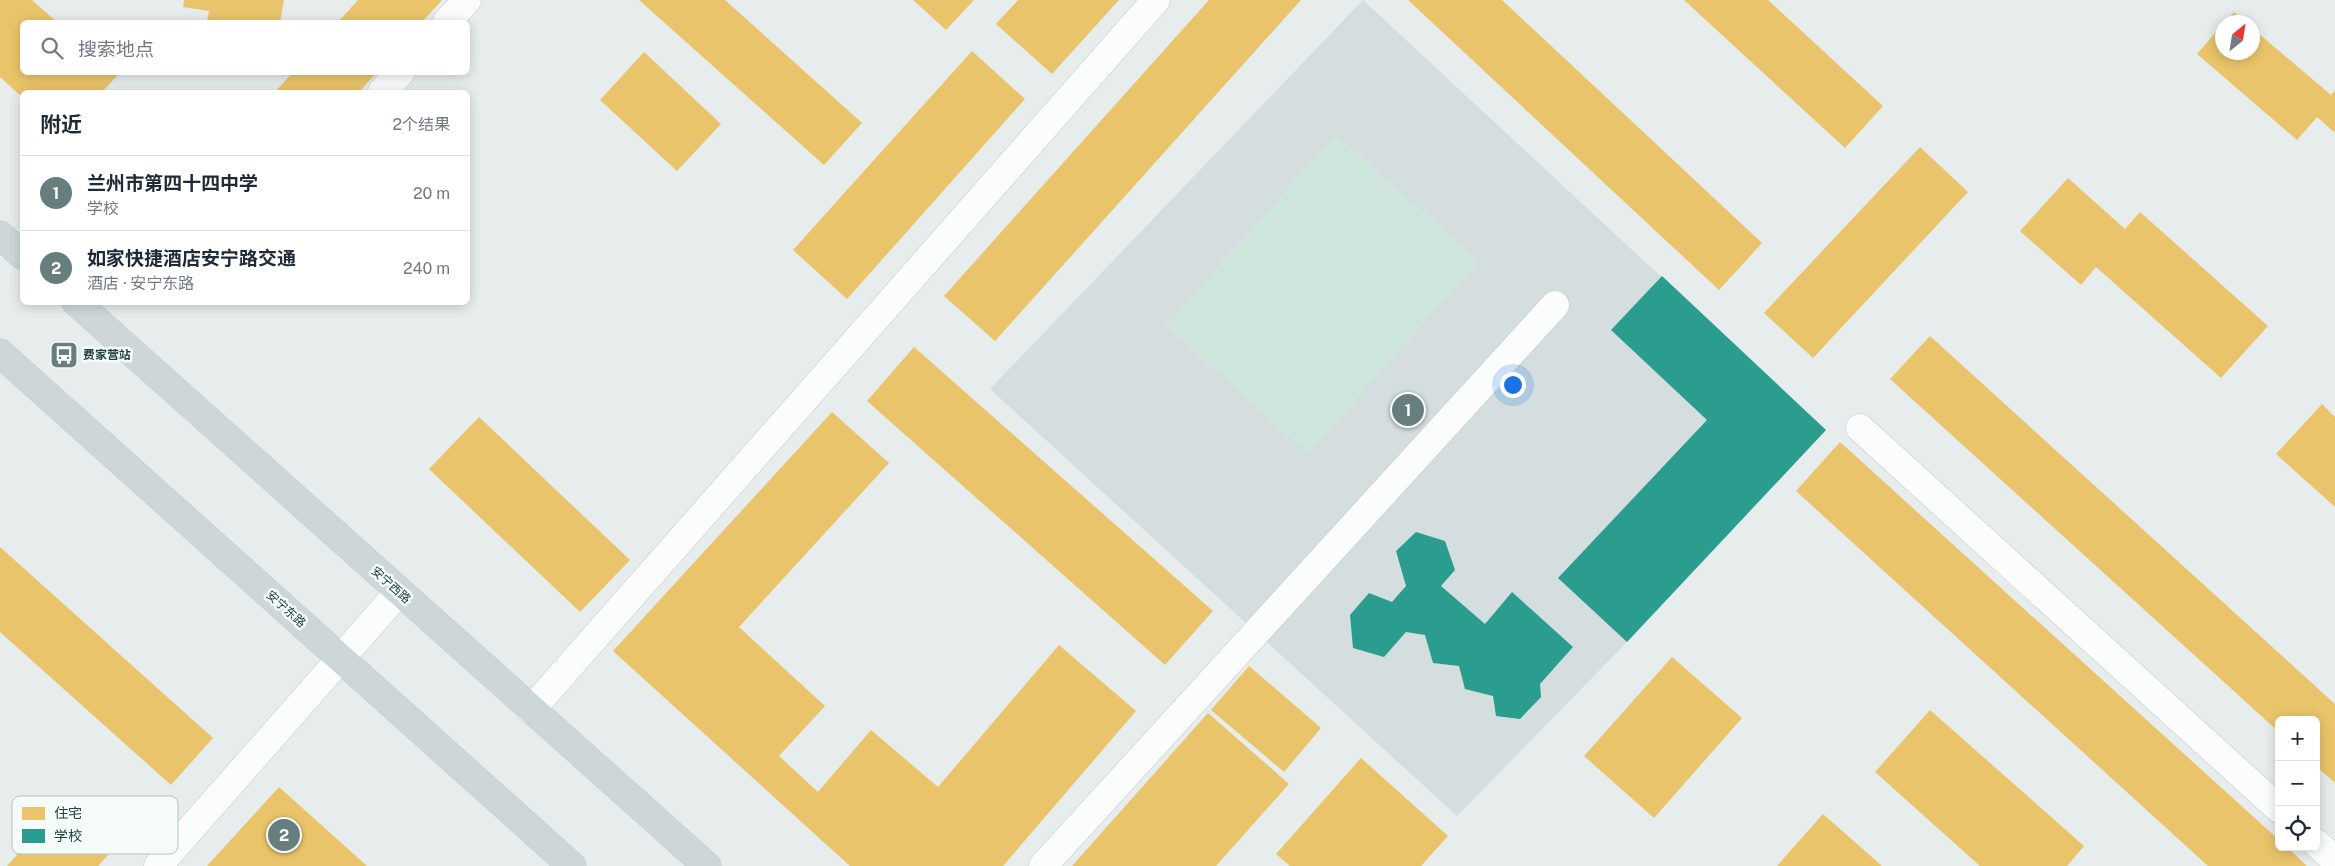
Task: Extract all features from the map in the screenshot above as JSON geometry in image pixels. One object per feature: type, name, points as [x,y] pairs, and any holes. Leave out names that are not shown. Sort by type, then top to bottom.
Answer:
[{"type":"main road","points":[[0,235],[20,253]]},
{"type":"main road","name":"安宁西路","points":[[79,305],[707,866]]},
{"type":"main road","name":"安宁东路","points":[[0,353],[572,866]]},
{"type":"street","points":[[449,20],[467,0]]},
{"type":"street","points":[[531,710],[1156,0]]},
{"type":"street","points":[[384,90],[398,75]]},
{"type":"street","points":[[1043,866],[1556,306]]},
{"type":"street","points":[[1860,428],[2276,806]]},
{"type":"street","points":[[178,843],[399,592]]},
{"type":"street","points":[[2320,847],[2335,860]]},
{"type":"street","points":[[158,866],[169,854]]},
{"type":"shaded area","points":[[1363,0],[1826,430],[1627,642],[1457,816],[990,389]]},
{"type":"green space","points":[[1336,135],[1478,261],[1308,453],[1166,326]]},
{"type":"building: 住宅","points":[[0,0],[32,0],[55,20],[20,20],[20,75],[117,76],[104,90],[20,90],[20,95],[0,77]]},
{"type":"building: 住宅","points":[[184,0],[284,0],[280,20],[207,20],[209,11],[183,7]]},
{"type":"building: 住宅","points":[[358,0],[442,0],[424,20],[340,20]]},
{"type":"building: 住宅","points":[[639,0],[725,0],[862,123],[824,165]]},
{"type":"building: 住宅","points":[[913,0],[974,0],[946,30]]},
{"type":"building: 住宅","points":[[1018,0],[1119,0],[1052,74],[996,24]]},
{"type":"building: 住宅","points":[[1209,0],[1301,0],[995,341],[944,296]]},
{"type":"building: 住宅","points":[[1408,0],[1502,0],[1762,243],[1719,290]]},
{"type":"building: 住宅","points":[[1684,0],[1768,0],[1883,106],[1845,148]]},
{"type":"building: 住宅","points":[[2215,33],[2215,60],[2260,60],[2260,35],[2331,95],[2335,90],[2335,133],[2317,117],[2297,140],[2197,54]]},
{"type":"building: 住宅","points":[[972,51],[1025,99],[847,299],[793,250]]},
{"type":"building: 住宅","points":[[644,52],[721,124],[677,171],[600,100]]},
{"type":"building: 住宅","points":[[290,75],[374,75],[361,90],[277,90]]},
{"type":"building: 住宅","points":[[1920,147],[1968,192],[1813,358],[1764,313]]},
{"type":"building: 住宅","points":[[2068,178],[2125,229],[2140,212],[2268,326],[2221,378],[2096,267],[2081,285],[2020,231]]},
{"type":"building: 住宅","points":[[1930,336],[2335,704],[2335,783],[2320,770],[2320,716],[2275,716],[2275,728],[1890,379]]},
{"type":"building: 住宅","points":[[914,347],[1213,611],[1165,665],[867,401]]},
{"type":"building: 住宅","points":[[2322,404],[2335,417],[2335,507],[2276,454]]},
{"type":"building: 住宅","points":[[832,412],[889,463],[739,627],[825,706],[779,756],[818,792],[871,730],[938,787],[1059,645],[1136,711],[1003,866],[850,866],[613,651]]},
{"type":"building: 住宅","points":[[479,417],[630,560],[580,612],[429,469]]},
{"type":"building: 住宅","points":[[1840,442],[2275,836],[2275,851],[2291,851],[2307,866],[2208,866],[1796,491]]},
{"type":"building: 住宅","points":[[0,547],[213,738],[171,785],[0,632]]},
{"type":"building: 住宅","points":[[1672,657],[1742,718],[1654,818],[1584,756]]},
{"type":"building: 住宅","points":[[1249,666],[1321,728],[1284,772],[1211,710]]},
{"type":"building: 住宅","points":[[1930,710],[2084,846],[2067,866],[1980,866],[1875,772]]},
{"type":"building: 住宅","points":[[1208,713],[1289,784],[1216,866],[1072,866]]},
{"type":"building: 住宅","points":[[1361,758],[1448,836],[1421,866],[1290,866],[1276,854]]},
{"type":"building: 住宅","points":[[279,787],[367,866],[207,866]]},
{"type":"building: 住宅","points":[[1823,814],[1882,866],[1777,866]]},
{"type":"building: 住宅","points":[[18,854],[109,854],[98,866],[7,866]]},
{"type":"building: 学校","points":[[1662,276],[1826,430],[1627,642],[1558,578],[1707,420],[1611,330]]},
{"type":"building: 学校","points":[[1416,532],[1445,541],[1455,570],[1441,586],[1485,624],[1512,592],[1573,647],[1540,684],[1541,697],[1520,719],[1496,716],[1493,696],[1465,689],[1459,666],[1433,663],[1425,635],[1406,632],[1384,657],[1353,648],[1350,615],[1369,593],[1392,602],[1406,586],[1396,551]]},
{"type":"place","name":"费家营站","points":[[64,355]]},
{"type":"place","name":"兰州市第四十四中学","points":[[1408,410]]},
{"type":"place","name":"如家快捷酒店安宁路交通","points":[[284,835]]}]
